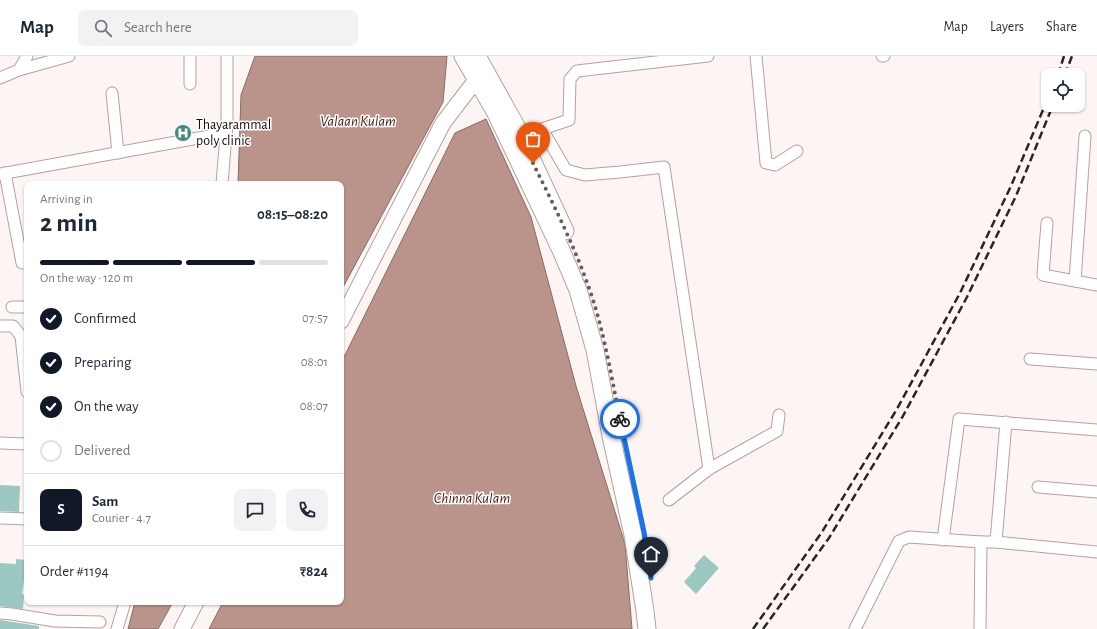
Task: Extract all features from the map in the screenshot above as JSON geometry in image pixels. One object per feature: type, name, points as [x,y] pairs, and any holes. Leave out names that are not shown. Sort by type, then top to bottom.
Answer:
[{"type":"main road","points":[[463,56],[482,76],[521,136],[573,247],[584,290],[633,535],[645,611],[646,629]]},
{"type":"main road","points":[[477,56],[482,76],[496,113],[562,250],[584,290],[606,348],[644,532],[657,629]]},
{"type":"street","points":[[19,70],[27,56]]},
{"type":"street","points":[[0,78],[19,70],[69,56]]},
{"type":"street","points":[[190,56],[190,84]]},
{"type":"street","points":[[222,181],[226,133],[227,56]]},
{"type":"street","points":[[521,136],[569,120],[570,79],[577,71],[708,56]]},
{"type":"street","points":[[756,56],[766,163],[775,165],[797,151]]},
{"type":"street","points":[[344,315],[443,123],[482,76]]},
{"type":"street","points":[[112,93],[118,153]]},
{"type":"street","points":[[542,129],[566,170],[585,175],[664,167],[709,469]]},
{"type":"street","points":[[24,263],[22,263],[3,174],[226,133]]},
{"type":"street","points":[[1075,281],[1085,136]]},
{"type":"street","points":[[1047,223],[1043,275],[1097,284]]},
{"type":"street","points":[[12,307],[24,307]]},
{"type":"street","points":[[0,326],[13,326],[21,336],[24,348]]},
{"type":"street","points":[[1030,359],[1097,364]]},
{"type":"street","points":[[669,500],[709,469],[777,431],[779,415]]},
{"type":"street","points":[[943,540],[959,419],[1097,430]]},
{"type":"street","points":[[996,542],[1006,422]]},
{"type":"street","points":[[0,443],[24,444]]},
{"type":"street","points":[[1038,487],[1097,492]]},
{"type":"street","points":[[0,518],[24,519]]},
{"type":"street","points":[[855,629],[899,541],[909,537],[996,542],[1097,552]]},
{"type":"street","points":[[980,629],[981,542]]},
{"type":"street","points":[[117,629],[124,605]]},
{"type":"street","points":[[182,629],[194,605]]},
{"type":"street","points":[[0,614],[12,614],[56,621],[100,622]]},
{"type":"water","name":"Valaan Kulam","points":[[255,56],[447,56],[443,102],[344,285],[344,181],[238,181],[241,95]]},
{"type":"water","name":"Chinna Kulam","points":[[486,119],[531,217],[576,386],[625,544],[632,629],[209,629],[221,605],[344,605],[344,357],[455,133]]},
{"type":"water","points":[[134,605],[171,605],[158,629],[128,629]]},
{"type":"building","points":[[0,485],[20,486],[19,512],[0,511]]},
{"type":"building","points":[[704,555],[719,568],[696,594],[684,582],[696,568],[694,566]]},
{"type":"building","points":[[16,559],[24,560],[22,594],[24,595],[23,609],[0,606],[0,563],[16,564]]},
{"type":"building","points":[[0,620],[39,626],[39,629],[0,629]]},
{"type":"railway","points":[[1060,68],[1064,56]]},
{"type":"railway","points":[[1068,68],[1072,56]]},
{"type":"railway","points":[[753,629],[822,532],[897,409],[960,293],[1011,186],[1042,112]]},
{"type":"railway","points":[[763,629],[829,538],[903,416],[967,297],[1016,196],[1050,112]]},
{"type":"way so far","points":[[533,163],[573,247],[589,289],[606,348],[620,419]]},
{"type":"place","name":"Thayarammal poly clinic","points":[[183,133]]},
{"type":"route","points":[[620,419],[644,532],[651,578]]}]
